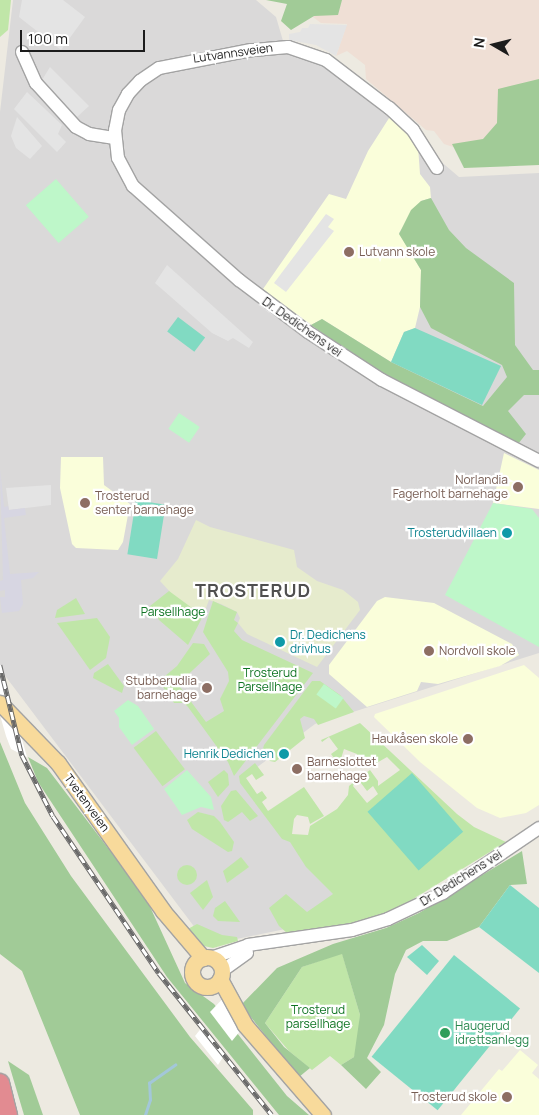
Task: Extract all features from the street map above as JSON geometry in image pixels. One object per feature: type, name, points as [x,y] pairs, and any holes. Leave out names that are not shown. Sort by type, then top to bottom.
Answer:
[{"type":"highway","points":[[0,1083],[8,1115]]},
{"type":"main road","name":"Tvetenveien","points":[[0,702],[58,763],[163,911],[207,958]]},
{"type":"main road","name":"Tvetenveien","points":[[163,911],[192,970]]},
{"type":"main road","points":[[224,997],[218,962],[207,958],[196,962],[192,970],[197,983],[224,997],[241,1020],[323,1115]]},
{"type":"main road","points":[[205,987],[215,985],[221,975]]},
{"type":"street","name":"Lutvannsveien","points":[[115,138],[120,110],[126,97],[140,81],[159,68],[251,50],[288,47],[326,60],[389,108],[413,130],[437,168]]},
{"type":"street","points":[[22,52],[36,83],[76,127],[89,134],[115,138]]},
{"type":"street","name":"Dr. Dedichens vei","points":[[115,138],[120,166],[133,186],[182,232],[265,301],[394,387],[539,461]]},
{"type":"street","name":"Dr. Dedichens vei","points":[[207,958],[248,945],[352,930],[399,915],[442,893],[539,828]]},
{"type":"street","name":"Dr. Dedichens vei","points":[[221,975],[237,957],[262,944]]},
{"type":"shaded area","points":[[13,0],[256,0],[276,17],[286,51],[326,64],[459,177],[539,173],[539,653],[315,724],[240,780],[353,915],[208,945],[0,669],[0,112]]},
{"type":"shaded area","points":[[22,0],[63,0],[85,17],[61,50],[19,17]]},
{"type":"shaded area","points":[[290,0],[539,0],[539,116],[471,153],[444,144],[434,131],[426,130],[366,79],[365,65],[347,51],[336,56],[347,24],[321,23]]},
{"type":"shaded area","points":[[310,24],[347,25],[336,56],[316,45],[289,40],[289,34],[300,32],[302,28],[308,28]]},
{"type":"shaded area","points":[[50,67],[89,106],[77,117],[42,80]]},
{"type":"shaded area","points":[[27,92],[62,125],[58,134],[66,142],[57,152],[14,109]]},
{"type":"shaded area","name":"Lutvann skole","points":[[391,115],[407,129],[418,146],[420,174],[430,187],[431,198],[421,201],[399,233],[421,270],[420,307],[415,328],[404,332],[391,362],[322,319],[311,325],[263,289],[329,194],[346,199],[368,151]]},
{"type":"shaded area","points":[[17,117],[42,146],[30,159],[16,148],[11,136]]},
{"type":"shaded area","points":[[326,214],[334,219],[328,227],[334,231],[286,292],[274,283]]},
{"type":"shaded area","points":[[167,265],[253,342],[249,348],[233,338],[228,341],[212,333],[155,283]]},
{"type":"shaded area","name":"Norlandia Fagerholt barnehage","points":[[504,453],[539,470],[539,509],[493,503]]},
{"type":"shaded area","points":[[61,457],[103,457],[104,485],[130,504],[123,542],[118,550],[76,548],[72,544],[60,488]]},
{"type":"shaded area","points":[[0,469],[4,507],[8,506],[9,510],[25,508],[26,515],[4,518],[10,574],[39,572],[33,578],[21,580],[23,604],[19,611],[2,613],[0,597],[5,597],[5,590],[0,591],[0,581],[3,580]]},
{"type":"shaded area","points":[[51,485],[51,505],[9,510],[6,488]]},
{"type":"shaded area","points":[[196,520],[210,527],[294,550],[297,567],[317,581],[343,590],[358,602],[360,610],[317,667],[247,634],[238,623],[240,618],[237,612],[221,604],[209,600],[203,616],[173,595],[160,581],[178,559]]},
{"type":"shaded area","name":"Nordvoll skole","points":[[385,597],[434,603],[512,644],[519,655],[500,666],[438,684],[421,682],[417,691],[367,707],[329,674],[329,665],[377,601]]},
{"type":"shaded area","name":"Haukåsen skole","points":[[524,665],[539,678],[539,805],[526,813],[500,818],[477,808],[420,762],[374,717],[375,714]]},
{"type":"shaded area","name":"Trosterud skole","points":[[520,1050],[538,1065],[532,1073],[539,1079],[539,1115],[461,1115],[499,1069],[502,1071]]},
{"type":"green space","points":[[0,0],[11,0],[8,30],[0,37]]},
{"type":"green space","points":[[266,0],[342,0],[338,15],[314,16],[291,30],[281,21],[287,4]]},
{"type":"green space","points":[[539,79],[539,165],[464,168],[452,144],[483,139],[497,123],[498,89]]},
{"type":"green space","points":[[56,179],[89,217],[59,243],[26,205]]},
{"type":"green space","points":[[431,198],[449,230],[466,248],[514,283],[515,345],[533,370],[539,370],[539,395],[524,395],[508,411],[526,434],[518,444],[400,387],[311,325],[322,319],[391,362],[483,406],[507,377],[502,365],[431,328],[420,307],[421,270],[399,234],[411,210],[421,201]]},
{"type":"green space","points":[[178,317],[205,337],[194,352],[167,331]]},
{"type":"green space","points":[[415,328],[501,366],[482,405],[391,362],[404,332]]},
{"type":"green space","points":[[179,413],[200,427],[189,443],[168,429]]},
{"type":"green space","points":[[136,500],[166,505],[157,559],[127,554]]},
{"type":"green space","points":[[493,503],[532,509],[539,518],[539,647],[445,595]]},
{"type":"green space","name":"Parsellhage","points":[[169,591],[203,616],[188,645],[159,620],[150,606]]},
{"type":"green space","points":[[76,598],[85,614],[55,618],[57,610]]},
{"type":"green space","name":"Trosterud Parsellhage","points":[[213,601],[237,612],[234,620],[238,623],[234,631],[242,640],[313,673],[234,776],[228,762],[188,707],[184,703],[174,703],[159,681],[177,666],[193,643],[204,644],[210,654],[178,684],[206,722],[224,711],[220,699],[229,681],[228,672],[203,632]]},
{"type":"green space","points":[[97,618],[110,637],[106,658],[90,670],[57,623]]},
{"type":"green space","points":[[108,664],[124,686],[122,693],[93,678],[94,673]]},
{"type":"green space","points":[[312,681],[320,681],[340,695],[354,712],[318,725],[314,719],[304,716],[300,719],[305,738],[275,762],[270,761],[262,752],[264,745]]},
{"type":"green space","points":[[324,684],[343,698],[336,709],[316,695]]},
{"type":"green space","points":[[128,700],[138,706],[154,729],[132,745],[119,727],[119,718],[114,711]]},
{"type":"green space","points":[[360,723],[457,814],[474,827],[506,842],[397,909],[352,924],[287,933],[279,926],[269,908],[286,894],[307,912],[333,894],[306,867],[290,842],[282,839],[240,783],[239,776],[255,763],[264,775],[256,780],[252,774],[246,778],[257,794],[262,791],[267,798],[262,802],[268,811],[304,787],[324,816],[310,824],[308,817],[297,815],[294,819],[292,834],[308,835],[310,826],[337,809],[348,795],[349,786],[356,780],[353,786],[367,803],[378,794],[373,786],[367,791],[358,779],[370,770],[378,781],[378,786],[400,770],[387,757],[368,768],[365,759],[355,762],[357,754],[344,749],[339,765],[331,754],[338,749],[329,737],[322,742],[321,740]]},
{"type":"green space","points":[[156,731],[185,769],[163,786],[134,748]]},
{"type":"green space","points":[[0,742],[25,803],[71,876],[190,1037],[253,1110],[253,1115],[80,1115],[22,971],[0,954]]},
{"type":"green space","points":[[28,757],[47,768],[146,898],[185,983],[214,1004],[287,1096],[309,1115],[279,1115],[167,977],[38,782]]},
{"type":"green space","points":[[187,770],[211,797],[214,810],[201,807],[182,815],[164,789]]},
{"type":"green space","points":[[224,770],[228,774],[229,785],[218,797],[208,782]]},
{"type":"green space","points":[[412,773],[463,832],[419,871],[367,812]]},
{"type":"green space","points":[[236,790],[258,816],[250,821],[242,812],[228,822],[224,820],[221,806],[231,791]]},
{"type":"green space","points":[[198,812],[214,816],[220,822],[234,842],[232,851],[228,852],[192,829],[187,820]]},
{"type":"green space","points":[[522,851],[527,884],[510,885],[479,927],[447,941],[423,941],[406,950],[395,974],[384,1025],[367,1058],[381,1072],[366,1089],[341,1065],[354,1057],[360,1015],[342,954],[302,967],[265,1023],[284,1047],[310,1068],[299,1077],[241,1005],[277,968],[333,944],[386,928],[419,913]]},
{"type":"green space","points":[[241,857],[249,867],[227,883],[223,871]]},
{"type":"green space","points":[[187,865],[194,868],[197,875],[194,882],[187,885],[180,882],[177,875],[180,868]]},
{"type":"green space","points":[[207,880],[213,897],[203,910],[190,893]]},
{"type":"green space","points":[[510,885],[539,908],[539,973],[479,927]]},
{"type":"green space","points":[[225,901],[240,922],[218,921],[213,916],[215,908]]},
{"type":"green space","points":[[197,924],[222,935],[237,937],[238,941],[213,948],[204,946],[186,930]]},
{"type":"green space","points":[[422,945],[439,961],[427,975],[407,957]]},
{"type":"green space","name":"Trosterud parsellhage","points":[[342,953],[360,1015],[359,1043],[354,1057],[341,1065],[330,1056],[312,1070],[289,1051],[265,1023],[302,967]]},
{"type":"green space","name":"Haugerud idrettsanlegg","points":[[454,955],[520,1008],[438,1110],[372,1057]]},
{"type":"green space","points":[[8,1061],[29,1075],[43,1115],[24,1115]]},
{"type":"pier","points":[[0,675],[5,680],[27,757],[11,749],[6,736],[0,715]]},
{"type":"pier","points":[[231,990],[250,1019],[232,1041],[210,1012]]},
{"type":"pier","points":[[203,1026],[225,1054],[218,1065],[195,1036]]},
{"type":"waterway","points":[[145,1115],[150,1100],[149,1083],[175,1065]]},
{"type":"railway","points":[[0,665],[22,755],[53,816],[159,973],[272,1115]]},
{"type":"place","name":"Lutvann skole","points":[[349,252]]},
{"type":"place","name":"Norlandia Fagerholt barnehage","points":[[518,487]]},
{"type":"place","name":"Trosterud senter barnehage","points":[[85,503]]},
{"type":"place","name":"Trosterudvillaen","points":[[507,533]]},
{"type":"place","name":"Dr. Dedichens drivhus","points":[[280,642]]},
{"type":"place","name":"Nordvoll skole","points":[[429,651]]},
{"type":"place","name":"Stubberudlia barnehage","points":[[207,688]]},
{"type":"place","name":"Haukåsen skole","points":[[468,739]]},
{"type":"place","name":"Henrik Dedichen","points":[[284,754]]},
{"type":"place","name":"Barneslottet barnehage","points":[[297,769]]},
{"type":"place","name":"Haugerud idrettsanlegg","points":[[445,1033]]},
{"type":"place","name":"Trosterud skole","points":[[507,1097]]},
{"type":"district","name":"TROSTERUD","points":[[253,590]]}]
